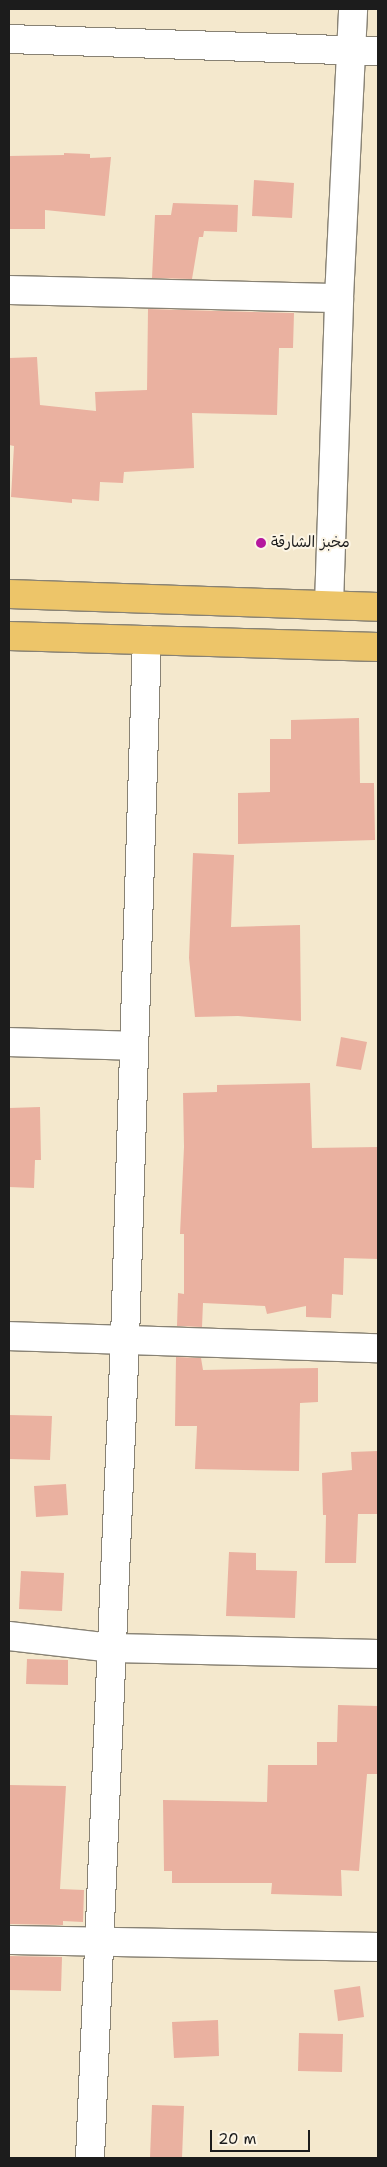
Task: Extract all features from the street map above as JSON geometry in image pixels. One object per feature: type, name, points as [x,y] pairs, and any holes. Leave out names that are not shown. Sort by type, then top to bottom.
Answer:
[{"type":"main road","points":[[9,594],[378,607]]},
{"type":"main road","points":[[9,636],[378,647]]},
{"type":"street","points":[[329,605],[339,298],[365,51],[353,9]]},
{"type":"street","points":[[9,39],[365,51]]},
{"type":"street","points":[[9,290],[339,298]]},
{"type":"street","points":[[90,2158],[96,1943],[113,1648],[125,1339],[147,640]]},
{"type":"street","points":[[9,1042],[133,1046]]},
{"type":"street","points":[[9,1336],[378,1348]]},
{"type":"street","points":[[9,1636],[113,1648],[378,1654]]},
{"type":"street","points":[[9,1940],[378,1947]]},
{"type":"building","points":[[64,153],[90,154],[90,158],[111,157],[105,216],[45,210],[45,229],[9,229],[9,156],[64,155]]},
{"type":"building","points":[[254,180],[294,183],[292,218],[252,216]]},
{"type":"building","points":[[173,203],[238,205],[237,232],[204,231],[203,237],[199,237],[192,279],[152,278],[155,215],[171,215]]},
{"type":"building","points":[[148,309],[294,313],[293,348],[279,348],[277,415],[192,413],[194,468],[124,472],[123,483],[100,482],[99,501],[72,499],[72,503],[11,497],[14,446],[9,445],[9,358],[37,357],[40,405],[96,411],[95,392],[147,390]]},
{"type":"building","points":[[359,718],[360,783],[374,783],[375,840],[238,844],[238,793],[270,792],[270,739],[291,739],[291,720]]},
{"type":"building","points":[[193,853],[234,855],[231,927],[300,925],[301,1021],[238,1016],[195,1017],[189,958]]},
{"type":"building","points":[[341,1037],[367,1042],[361,1070],[336,1066]]},
{"type":"building","points":[[310,1083],[312,1148],[378,1147],[378,1259],[344,1258],[343,1295],[332,1294],[331,1318],[306,1317],[306,1306],[267,1314],[265,1306],[203,1303],[202,1327],[177,1326],[178,1293],[184,1294],[184,1234],[180,1234],[184,1147],[183,1093],[217,1092],[217,1085]]},
{"type":"building","points":[[40,1107],[41,1160],[35,1160],[34,1188],[9,1187],[9,1108]]},
{"type":"building","points":[[176,1357],[201,1358],[203,1370],[318,1368],[318,1402],[300,1403],[299,1471],[195,1469],[197,1426],[175,1426]]},
{"type":"building","points":[[9,1415],[52,1416],[50,1460],[9,1459]]},
{"type":"building","points":[[378,1451],[378,1514],[358,1514],[356,1563],[325,1563],[326,1515],[323,1515],[322,1473],[352,1470],[351,1452]]},
{"type":"building","points":[[66,1484],[68,1515],[36,1517],[34,1486]]},
{"type":"building","points":[[229,1552],[256,1553],[256,1570],[297,1571],[295,1618],[226,1616]]},
{"type":"building","points":[[21,1571],[64,1573],[62,1611],[19,1609]]},
{"type":"building","points":[[27,1659],[68,1660],[68,1685],[26,1684]]},
{"type":"building","points":[[338,1705],[378,1706],[378,1774],[367,1774],[359,1871],[341,1870],[342,1896],[271,1894],[272,1883],[172,1883],[172,1871],[164,1871],[163,1800],[267,1802],[268,1765],[317,1765],[317,1742],[337,1742]]},
{"type":"building","points":[[9,1785],[66,1786],[60,1889],[84,1890],[83,1922],[63,1921],[63,1925],[10,1924]]},
{"type":"building","points":[[9,1956],[62,1957],[61,1991],[9,1990]]},
{"type":"building","points":[[360,1986],[364,2017],[338,2021],[334,1990]]},
{"type":"building","points":[[218,2020],[219,2056],[174,2058],[172,2022]]},
{"type":"building","points":[[299,2033],[343,2034],[342,2072],[298,2071]]},
{"type":"building","points":[[152,2105],[184,2106],[182,2158],[150,2158]]},
{"type":"place","name":"مخبز الشارقة","points":[[261,543]]}]
